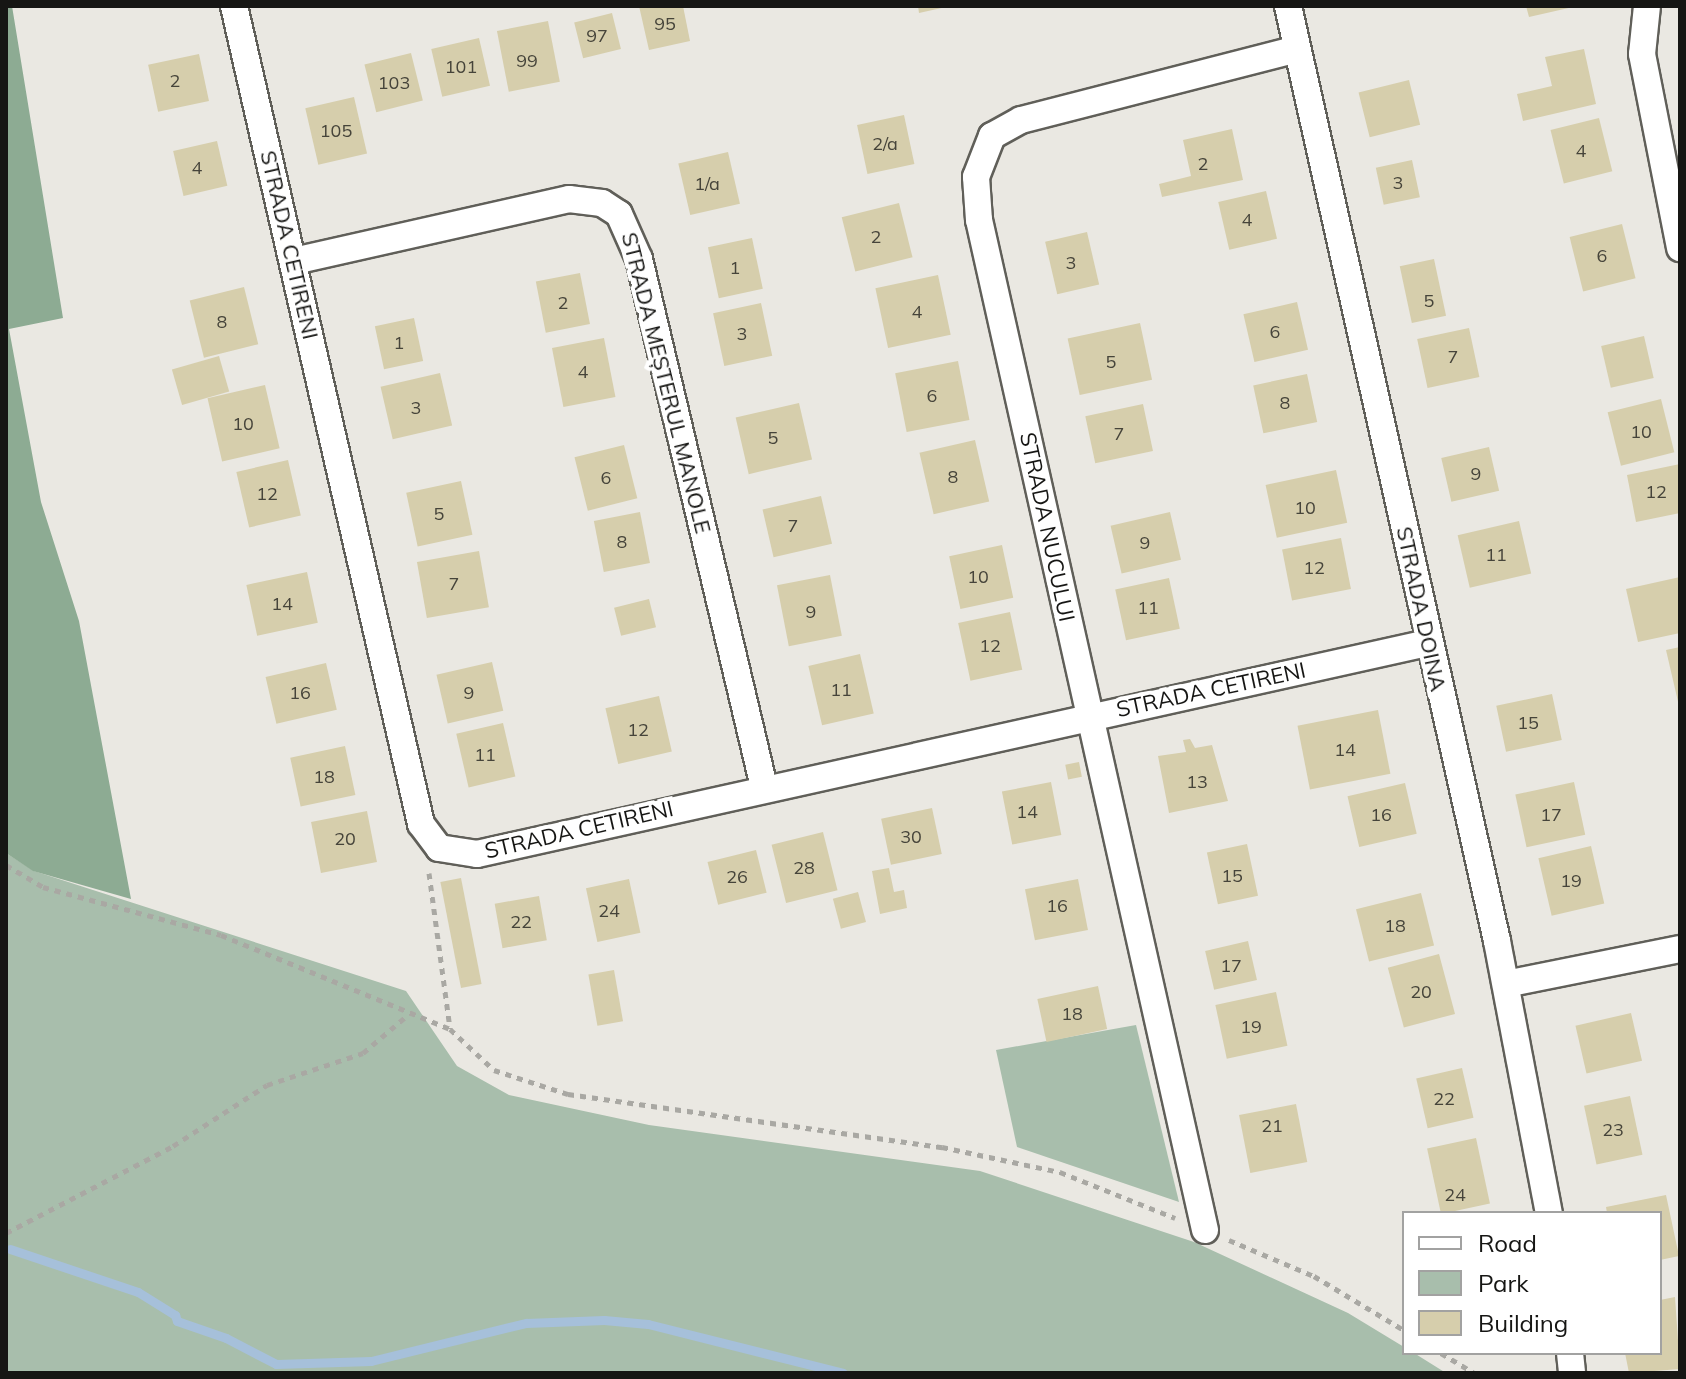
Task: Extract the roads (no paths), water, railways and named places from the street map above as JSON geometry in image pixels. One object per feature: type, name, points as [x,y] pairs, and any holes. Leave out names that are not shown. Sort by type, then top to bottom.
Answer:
[{"type":"street","name":"STRADA CETIRENI","points":[[234,6],[421,824],[434,844],[477,854],[764,787],[1427,643]]},
{"type":"street","name":"STRADA DOINA","points":[[1288,6],[1427,643],[1506,984],[1549,1211]]},
{"type":"street","points":[[1647,6],[1642,54],[1680,248]]},
{"type":"street","name":"STRADA NUCULUI","points":[[1205,1230],[975,194],[979,160],[992,136],[1021,120],[1297,49]]},
{"type":"street","name":"STRADA MEȘTERUL MANOLE","points":[[294,261],[569,199],[602,203],[619,214],[639,259],[764,787]]},
{"type":"street","points":[[1506,984],[1680,949]]},
{"type":"waterway","points":[[10,1249],[138,1292],[175,1315],[177,1321],[226,1338],[276,1364],[371,1361],[526,1323],[604,1320],[648,1324],[843,1373]]}]
